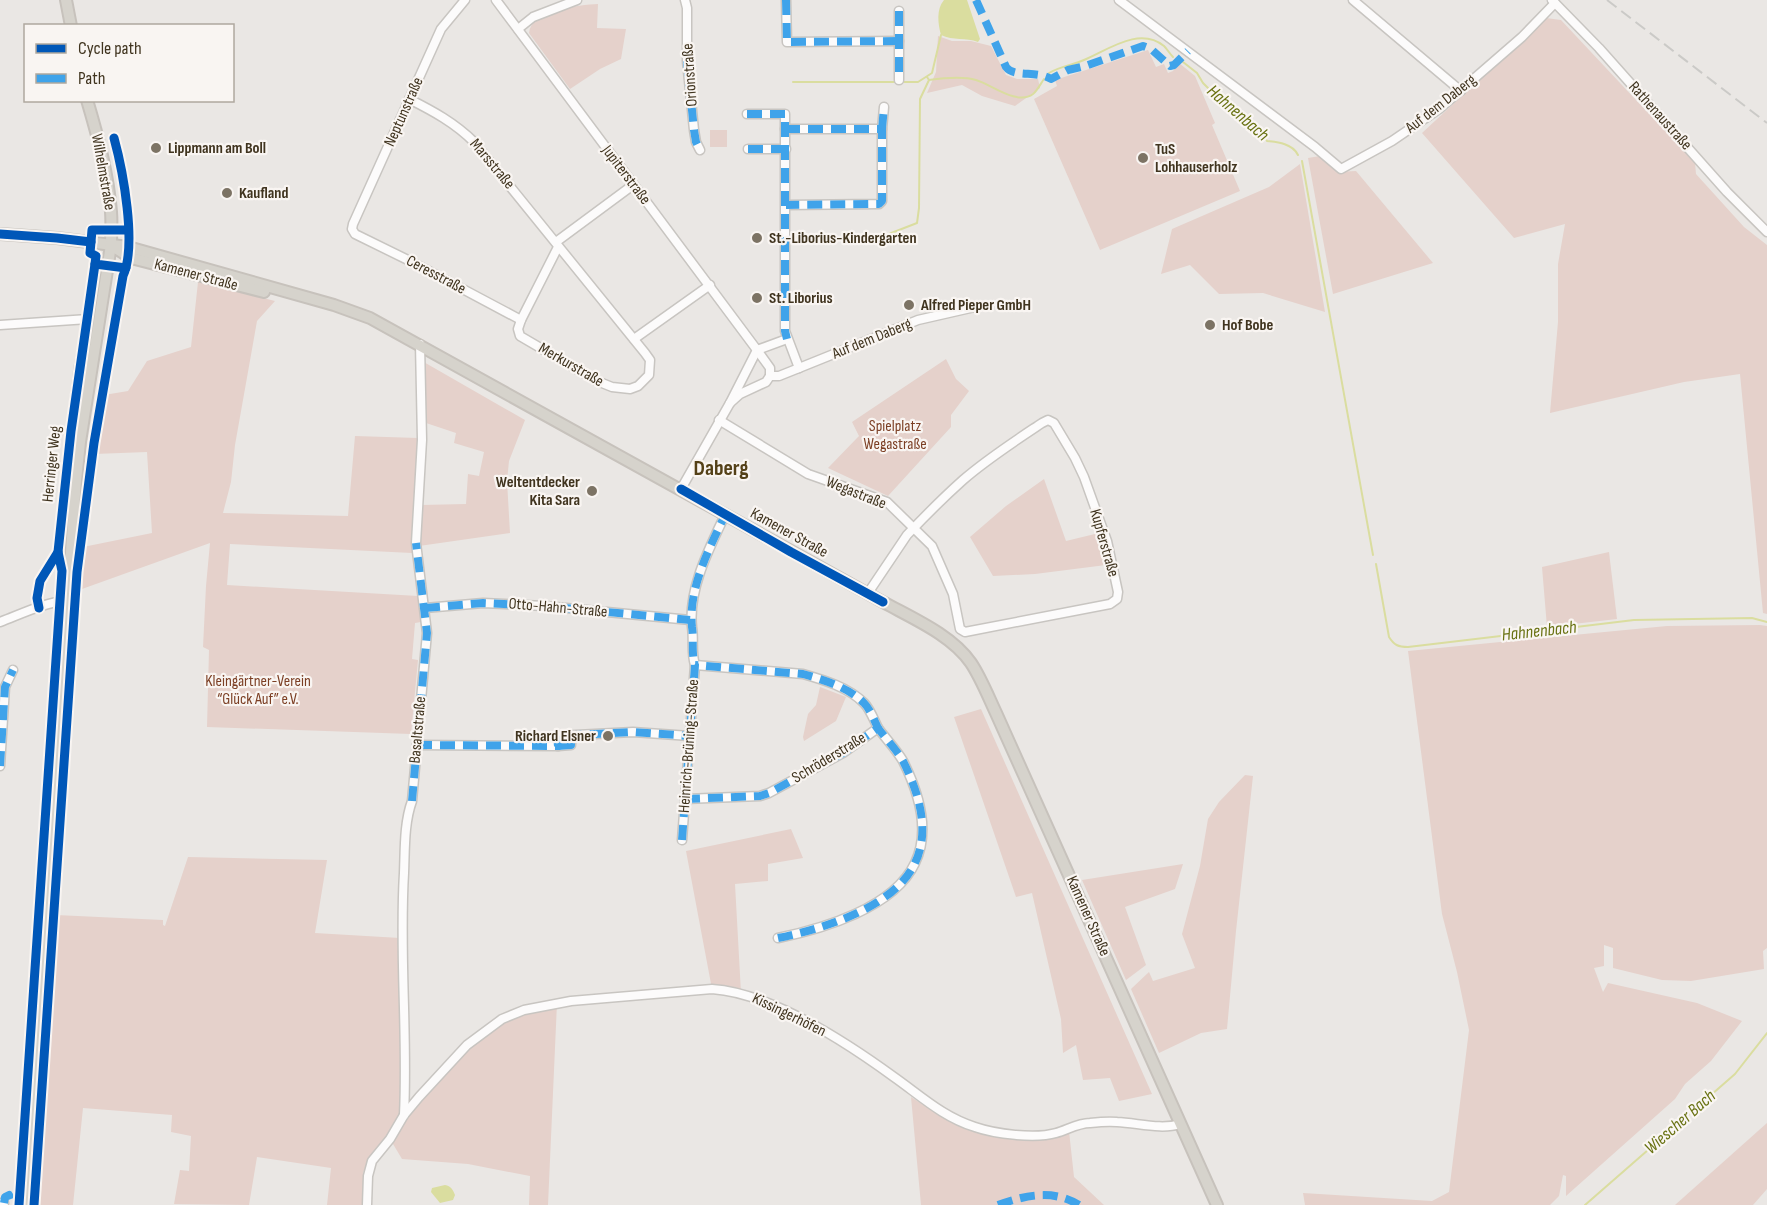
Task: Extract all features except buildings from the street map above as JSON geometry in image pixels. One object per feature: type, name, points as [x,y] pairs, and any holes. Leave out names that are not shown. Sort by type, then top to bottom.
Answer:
[{"type":"main road","points":[[66,0],[71,24]]},
{"type":"main road","name":"Wilhelmstraße","points":[[88,102],[103,156],[108,186],[112,213],[111,245]]},
{"type":"main road","name":"Kamener Straße","points":[[0,234],[128,247],[334,305],[370,318],[868,593],[937,632],[956,646],[971,662],[1006,734],[1217,1205]]},
{"type":"main road","name":"Herringer Weg","points":[[26,1205],[67,600],[80,442],[111,245]]},
{"type":"street","name":"Neptunstraße","points":[[352,230],[441,29],[465,0]]},
{"type":"street","name":"Jupiterstraße","points":[[496,0],[757,350]]},
{"type":"street","points":[[518,28],[532,17],[577,0]]},
{"type":"street","name":"Orionstraße","points":[[685,0],[693,130],[700,150]]},
{"type":"street","points":[[786,0],[787,42],[899,41]]},
{"type":"street","name":"Auf dem Daberg","points":[[1119,0],[1315,147],[1339,168],[1344,169],[1419,124],[1439,109],[1522,37],[1553,2]]},
{"type":"street","points":[[1353,0],[1461,91]]},
{"type":"street","name":"Rathenaustraße","points":[[1553,2],[1599,48],[1727,192],[1767,232]]},
{"type":"street","points":[[899,11],[899,80]]},
{"type":"street","name":"Marsstraße","points":[[410,99],[444,117],[462,130],[557,244]]},
{"type":"street","points":[[786,205],[879,204],[882,201],[884,108]]},
{"type":"street","points":[[747,114],[786,114],[785,331],[799,368]]},
{"type":"street","points":[[785,129],[882,129]]},
{"type":"street","points":[[748,149],[786,149]]},
{"type":"street","points":[[521,320],[557,244],[633,185]]},
{"type":"street","name":"Ceresstraße","points":[[352,230],[355,234],[521,320]]},
{"type":"street","name":"Merkurstraße","points":[[521,320],[518,329],[520,336],[597,381],[612,387],[630,389],[638,386],[650,375],[650,360],[557,244]]},
{"type":"street","points":[[634,339],[710,285]]},
{"type":"street","name":"Auf dem Daberg","points":[[730,403],[740,394],[766,382],[770,376],[779,376],[918,320],[975,307]]},
{"type":"street","name":"Herringer Weg","points":[[0,325],[88,319],[75,399],[58,552],[40,580],[37,598],[39,608]]},
{"type":"street","points":[[770,376],[770,368],[757,350],[787,339]]},
{"type":"street","name":"Basaltstraße","points":[[404,1115],[403,886],[407,814],[412,801],[427,633],[416,543],[422,441],[420,345]]},
{"type":"street","name":"Auf dem Daberg","points":[[681,489],[757,350]]},
{"type":"street","name":"Wegastraße","points":[[719,420],[808,474],[887,502],[932,546],[953,594],[960,628],[969,632]]},
{"type":"street","name":"Kupferstraße","points":[[914,527],[964,479],[1048,420],[1054,423],[1076,458],[1107,541],[1118,592],[1117,599],[1110,604],[969,632]]},
{"type":"street","name":"Heinrich-Brüning-Straße","points":[[682,840],[695,665],[690,620],[701,570],[725,515]]},
{"type":"street","points":[[868,593],[914,527]]},
{"type":"street","points":[[0,622],[67,600]]},
{"type":"street","name":"Otto-Hahn-Straße","points":[[425,608],[483,603],[545,606],[690,620]]},
{"type":"street","name":"Schröderstraße","points":[[686,799],[760,796],[769,793],[843,753],[878,728],[865,704],[850,692],[820,679],[795,674],[695,665]]},
{"type":"street","points":[[0,766],[5,687],[13,670]]},
{"type":"street","points":[[778,938],[830,925],[854,915],[892,891],[906,878],[916,862],[923,830],[918,795],[902,759],[878,728]]},
{"type":"street","points":[[417,745],[558,746],[557,736],[633,732],[690,736]]},
{"type":"street","name":"Kissingerhöfen","points":[[368,1205],[368,1176],[372,1161],[390,1139],[404,1115],[467,1046],[489,1028],[513,1014],[536,1007],[571,1001],[712,989],[757,998],[816,1026],[869,1059],[927,1103],[950,1117],[977,1128],[1033,1135],[1054,1134],[1083,1123],[1116,1122],[1165,1126],[1180,1124]]},
{"type":"green space","points":[[598,4],[597,28],[626,29],[621,59],[600,69],[570,89],[529,33],[532,25],[547,14],[557,10]]},
{"type":"green space","points":[[1546,18],[1561,20],[1695,163],[1696,174],[1744,227],[1767,245],[1767,614],[1763,613],[1740,374],[1684,382],[1550,413],[1558,322],[1558,264],[1565,224],[1514,238],[1422,133]]},
{"type":"green space","points":[[938,36],[952,41],[971,41],[991,46],[1006,75],[1017,79],[1038,79],[1040,88],[1015,106],[982,96],[962,85],[927,93],[936,72]]},
{"type":"green space","name":"TuS Lohhauserholz","points":[[1148,50],[1156,67],[1164,64],[1168,73],[1173,71],[1179,63],[1195,76],[1215,123],[1212,125],[1240,191],[1100,250],[1034,99],[1057,86],[1055,80]]},
{"type":"green space","points":[[710,130],[727,130],[727,147],[710,147]]},
{"type":"green space","points":[[1320,156],[1337,172],[1356,171],[1433,263],[1333,294],[1308,158]]},
{"type":"green space","points":[[1300,164],[1325,312],[1263,293],[1219,294],[1190,265],[1161,274],[1172,229],[1269,187]]},
{"type":"green space","name":"Kleingärtner-Verein “Glück Auf” e.V.","points":[[198,282],[275,301],[257,321],[235,445],[231,482],[223,513],[348,516],[355,436],[418,438],[412,553],[230,544],[227,585],[418,596],[421,622],[415,623],[412,659],[418,660],[411,734],[207,727],[209,650],[203,647],[210,543],[82,589],[83,547],[152,533],[147,452],[94,454],[104,395],[128,391],[147,361],[191,347]]},
{"type":"green space","name":"Spielplatz Wegastraße","points":[[946,359],[956,379],[969,391],[951,415],[951,427],[888,496],[828,468],[859,436],[852,422]]},
{"type":"green space","points":[[422,361],[525,420],[509,461],[507,481],[510,533],[419,546],[421,505],[466,504],[468,474],[479,476],[484,452],[454,443],[456,433],[423,422]]},
{"type":"green space","points":[[1044,479],[1066,541],[1099,533],[1106,565],[1035,574],[993,576],[970,537],[1006,506]]},
{"type":"green space","points":[[1609,552],[1617,619],[1547,627],[1542,567]]},
{"type":"green space","points":[[1667,626],[1767,626],[1767,948],[1763,951],[1764,969],[1691,981],[1662,980],[1613,968],[1613,948],[1604,945],[1604,966],[1594,968],[1603,992],[1608,983],[1697,1003],[1742,1021],[1711,1061],[1685,1084],[1675,1099],[1566,1196],[1566,1176],[1563,1175],[1559,1196],[1550,1205],[1305,1205],[1303,1193],[1432,1201],[1449,1192],[1469,1030],[1442,914],[1408,651]]},
{"type":"green space","points":[[820,687],[846,697],[836,721],[804,741],[808,714],[816,705]]},
{"type":"green space","points":[[981,709],[1152,1094],[1119,1101],[1110,1078],[1083,1080],[1076,1045],[1063,1053],[1061,1019],[1032,893],[1016,897],[954,717]]},
{"type":"green space","points":[[1245,775],[1253,776],[1227,1029],[1201,1033],[1159,1053],[1131,989],[1149,972],[1153,981],[1195,968],[1182,934],[1200,866],[1208,819],[1219,802]]},
{"type":"green space","points":[[791,829],[803,858],[768,864],[768,881],[735,884],[741,993],[712,989],[686,851]]},
{"type":"green space","points":[[188,857],[327,860],[315,933],[400,938],[400,1113],[387,1136],[368,1161],[363,1173],[364,1205],[327,1205],[331,1168],[257,1157],[249,1205],[174,1204],[180,1170],[189,1171],[191,1136],[171,1132],[172,1115],[83,1108],[73,1205],[40,1205],[56,915],[163,920],[165,926]]},
{"type":"green space","points":[[1183,864],[1175,889],[1125,907],[1146,965],[1126,980],[1082,880]]},
{"type":"green space","points":[[557,1003],[548,1205],[529,1205],[530,1176],[468,1164],[402,1159],[390,1139],[450,1063],[502,1019]]},
{"type":"green space","points":[[911,1097],[947,1120],[1003,1135],[1069,1131],[1074,1177],[1104,1205],[921,1205]]},
{"type":"green space","points":[[1767,1123],[1767,1189],[1753,1205],[1675,1205]]},
{"type":"shaded area","points":[[944,0],[967,0],[980,39],[978,42],[941,35],[939,12]]},
{"type":"shaded area","points":[[445,1185],[452,1188],[455,1195],[453,1200],[440,1203],[431,1192],[432,1188]]},
{"type":"waterway","points":[[904,82],[918,82],[932,73],[941,35]]},
{"type":"waterway","name":"Hahnenbach","points":[[1049,73],[1134,39],[1154,40],[1164,46],[1173,57]]},
{"type":"waterway","name":"Hahnenbach","points":[[1183,62],[1197,73],[1211,91],[1225,99],[1237,116],[1258,126],[1267,141],[1289,146],[1298,155]]},
{"type":"waterway","points":[[794,237],[881,237],[917,223],[920,99],[929,80],[927,77]]},
{"type":"waterway","name":"Hahnenbach","points":[[929,80],[971,79],[1012,96],[1027,97],[1033,94],[1044,79]]},
{"type":"waterway","points":[[793,82],[897,82]]},
{"type":"waterway","name":"Hahnenbach","points":[[1302,161],[1373,555]]},
{"type":"waterway","name":"Hahnenbach","points":[[1376,564],[1389,637],[1395,644],[1402,647],[1634,620],[1752,618],[1767,622]]},
{"type":"waterway","name":"Wiescher Bach","points":[[1585,1205],[1735,1074],[1767,1033]]},
{"type":"railway","points":[[1607,0],[1767,123]]},
{"type":"marked path","points":[[786,0],[787,42],[899,41]]},
{"type":"marked path","points":[[976,0],[1006,67],[1014,72],[1045,76],[1051,79],[1068,70],[1143,46],[1151,49],[1170,66],[1188,51]]},
{"type":"marked path","points":[[899,11],[899,80]]},
{"type":"marked path","points":[[687,61],[694,130],[700,150]]},
{"type":"marked path","points":[[882,129],[884,107]]},
{"type":"marked path","points":[[747,114],[785,114],[785,331],[787,339]]},
{"type":"marked path","points":[[785,129],[882,129],[882,201],[879,204],[786,205]]},
{"type":"marked path","points":[[748,149],[786,149]]},
{"type":"marked path","points":[[682,840],[695,665],[693,598],[701,570],[725,515]]},
{"type":"marked path","points":[[412,801],[427,633],[416,543]]},
{"type":"marked path","points":[[425,608],[483,603],[545,606],[690,620]]},
{"type":"marked path","points":[[685,799],[760,796],[769,793],[843,753],[878,728],[870,711],[858,697],[827,682],[803,674],[695,665]]},
{"type":"marked path","points":[[0,766],[5,687],[13,670]]},
{"type":"marked path","points":[[778,938],[835,922],[874,904],[905,879],[915,863],[922,837],[918,798],[903,761],[878,728]]},
{"type":"marked path","points":[[417,745],[558,746],[557,736],[633,732],[690,736]]},
{"type":"marked path","points":[[558,746],[571,745],[571,735]]},
{"type":"marked path","points":[[4,1203],[5,1197],[9,1195],[13,1205]]},
{"type":"marked path","points":[[998,1205],[1039,1195],[1059,1197],[1079,1205]]},
{"type":"cycle path","points":[[34,1205],[77,572],[94,443],[129,246],[127,208],[114,138]]},
{"type":"cycle path","points":[[126,268],[95,264],[96,256],[90,253],[92,230],[128,230]]},
{"type":"cycle path","points":[[0,234],[91,242]]},
{"type":"cycle path","points":[[39,608],[37,598],[40,581],[58,552],[71,431],[95,264]]},
{"type":"cycle path","points":[[681,489],[883,602]]},
{"type":"cycle path","points":[[19,1205],[62,571],[58,552]]},
{"type":"place","name":"Lippmann am Boll","points":[[156,148]]},
{"type":"place","name":"TuS Lohhauserholz","points":[[1143,158]]},
{"type":"place","name":"Kaufland","points":[[227,193]]},
{"type":"place","name":"St.-Liborius-Kindergarten","points":[[757,238]]},
{"type":"place","name":"St. Liborius","points":[[757,298]]},
{"type":"place","name":"Alfred Pieper GmbH","points":[[909,305]]},
{"type":"place","name":"Hof Bobe","points":[[1210,325]]},
{"type":"place","name":"Weltentdecker Kita Sara","points":[[592,491]]},
{"type":"place","name":"Richard Elsner","points":[[608,736]]},
{"type":"district","name":"Daberg","points":[[721,468]]}]
